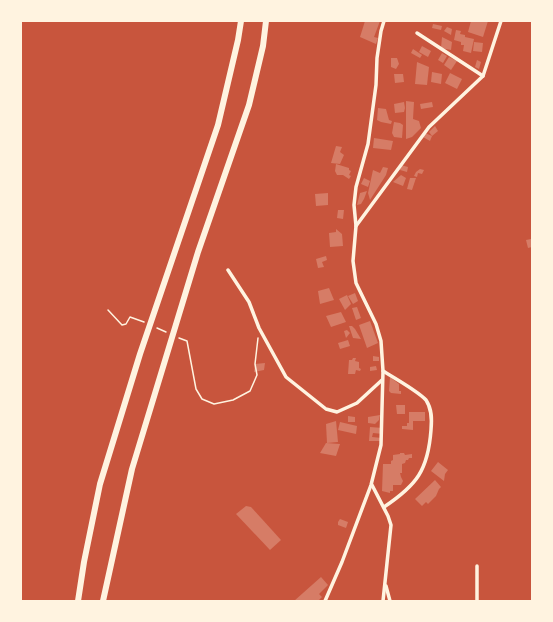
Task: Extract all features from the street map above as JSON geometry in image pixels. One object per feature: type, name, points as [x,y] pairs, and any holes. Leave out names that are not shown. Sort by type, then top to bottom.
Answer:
[{"type":"highway","points":[[78,601],[84,562],[100,484],[140,354],[218,125],[238,40],[240,21]]},
{"type":"highway","points":[[103,601],[132,469],[198,252],[248,105],[263,46],[266,21]]},
{"type":"street","points":[[325,601],[372,485],[381,445],[383,371],[381,341],[376,324],[356,283],[354,261],[356,226],[354,205],[356,187],[368,144],[376,85],[380,31],[384,21]]},
{"type":"street","points":[[356,226],[429,127],[484,76],[501,21]]},
{"type":"street","points":[[417,34],[484,76]]},
{"type":"street","points":[[228,270],[249,302],[259,328],[286,378],[326,409],[337,412],[357,403],[382,380]]},
{"type":"street","points":[[383,371],[425,400],[431,411],[428,452],[418,478],[403,495],[384,508]]},
{"type":"street","points":[[372,485],[384,508],[391,526],[383,601]]},
{"type":"street","points":[[477,601],[478,566]]},
{"type":"street","points":[[386,583],[390,601]]},
{"type":"path","points":[[108,310],[122,326],[126,324],[130,317],[146,323]]},
{"type":"path","points":[[153,326],[166,332]]},
{"type":"path","points":[[173,335],[187,341],[196,389],[202,399],[214,404],[233,400],[250,391],[257,376],[255,364],[259,328]]},
{"type":"building","points":[[365,21],[380,21],[374,37],[378,38],[376,44],[360,37]]},
{"type":"building","points":[[471,21],[488,21],[483,37],[468,32]]},
{"type":"building","points":[[433,24],[442,26],[441,30],[432,28]]},
{"type":"building","points":[[447,27],[452,29],[451,35],[444,31]]},
{"type":"building","points":[[456,30],[461,31],[460,34],[465,35],[465,37],[474,39],[471,53],[463,51],[464,45],[461,45],[461,42],[454,40]]},
{"type":"building","points":[[442,37],[452,42],[451,50],[441,48]]},
{"type":"building","points":[[474,42],[483,43],[482,52],[473,51]]},
{"type":"building","points":[[422,46],[431,51],[428,57],[419,52]]},
{"type":"building","points":[[413,49],[422,55],[420,58],[411,53]]},
{"type":"building","points":[[442,53],[447,56],[443,63],[438,60]]},
{"type":"building","points":[[449,57],[457,61],[451,70],[444,65]]},
{"type":"building","points":[[391,58],[397,58],[399,64],[396,69],[391,67]]},
{"type":"building","points":[[477,60],[481,62],[479,69],[475,67]]},
{"type":"building","points":[[417,62],[429,67],[427,85],[415,84]]},
{"type":"building","points":[[432,72],[442,74],[441,84],[431,82]]},
{"type":"building","points":[[450,73],[462,79],[457,89],[445,83]]},
{"type":"building","points":[[394,74],[403,74],[404,82],[395,83]]},
{"type":"building","points":[[406,101],[414,102],[413,119],[419,121],[421,128],[412,137],[406,139]]},
{"type":"building","points":[[404,102],[404,112],[395,113],[394,104]]},
{"type":"building","points":[[432,102],[433,107],[421,109],[420,104]]},
{"type":"building","points":[[378,108],[386,109],[389,120],[392,121],[391,124],[377,120]]},
{"type":"building","points":[[394,122],[403,125],[402,138],[394,137],[392,133]]},
{"type":"building","points":[[435,126],[438,131],[432,136],[429,132]]},
{"type":"building","points":[[425,133],[432,136],[430,141],[423,137]]},
{"type":"building","points":[[374,138],[393,141],[391,150],[373,148]]},
{"type":"building","points":[[336,146],[342,147],[340,152],[344,155],[340,164],[331,163]]},
{"type":"building","points":[[336,164],[349,168],[351,171],[349,175],[351,176],[349,179],[343,175],[337,175],[335,171]]},
{"type":"building","points":[[401,165],[408,167],[407,172],[400,170]]},
{"type":"building","points":[[383,167],[388,168],[386,175],[370,200],[368,193],[373,170],[380,173]]},
{"type":"building","points":[[420,169],[424,170],[422,174],[418,173],[417,177],[414,176],[416,172]]},
{"type":"building","points":[[401,175],[406,178],[403,186],[393,182]]},
{"type":"building","points":[[364,178],[370,181],[368,187],[361,184]]},
{"type":"building","points":[[410,178],[416,178],[412,190],[407,189]]},
{"type":"building","points":[[367,191],[361,204],[357,205],[360,193]]},
{"type":"building","points":[[328,193],[328,205],[316,206],[315,194]]},
{"type":"building","points":[[338,210],[344,210],[343,219],[337,218]]},
{"type":"building","points":[[336,229],[342,234],[343,246],[330,247],[329,233],[336,232]]},
{"type":"building","points":[[531,239],[532,247],[528,248],[526,240]]},
{"type":"building","points":[[326,256],[327,260],[322,262],[324,267],[318,268],[316,259]]},
{"type":"building","points":[[329,288],[334,300],[320,304],[318,291]]},
{"type":"building","points":[[355,293],[358,301],[353,304],[348,296]]},
{"type":"building","points":[[347,295],[351,304],[345,310],[339,299]]},
{"type":"building","points":[[357,307],[361,318],[356,320],[352,308]]},
{"type":"building","points":[[341,312],[346,322],[331,327],[326,316]]},
{"type":"building","points":[[370,321],[378,343],[367,348],[359,325]]},
{"type":"building","points":[[349,326],[352,326],[355,329],[361,339],[353,338]]},
{"type":"building","points":[[347,330],[350,333],[346,338],[344,331]]},
{"type":"building","points":[[348,340],[350,346],[340,349],[338,343]]},
{"type":"building","points":[[373,356],[379,357],[379,361],[373,361]]},
{"type":"building","points":[[353,358],[356,358],[355,361],[359,362],[359,368],[361,369],[360,371],[356,370],[355,374],[348,374],[349,360],[352,360]]},
{"type":"building","points":[[265,363],[264,370],[254,372],[255,364]]},
{"type":"building","points":[[376,366],[377,370],[370,371],[370,367]]},
{"type":"building","points":[[390,377],[399,384],[399,391],[401,391],[401,394],[391,393],[389,391]]},
{"type":"building","points":[[396,405],[405,405],[405,414],[397,414]]},
{"type":"building","points":[[409,412],[425,412],[425,421],[413,421],[413,430],[402,429],[402,426],[407,426],[407,423],[409,423]]},
{"type":"building","points":[[380,415],[379,420],[375,424],[368,423],[368,417]]},
{"type":"building","points":[[348,416],[355,417],[355,422],[348,422]]},
{"type":"building","points":[[336,421],[338,442],[327,443],[326,424]]},
{"type":"building","points":[[340,422],[357,426],[356,434],[338,430]]},
{"type":"building","points":[[370,427],[383,428],[383,434],[373,433],[372,437],[382,438],[382,441],[369,441]]},
{"type":"building","points":[[326,443],[340,444],[336,456],[320,453]]},
{"type":"building","points":[[404,453],[405,455],[412,454],[412,458],[409,458],[402,464],[402,473],[400,473],[403,481],[401,485],[393,485],[393,491],[390,491],[390,493],[382,491],[383,464],[391,464],[393,455]]},
{"type":"building","points":[[438,462],[448,470],[445,474],[444,481],[431,471]]},
{"type":"building","points":[[435,480],[441,487],[436,496],[428,504],[426,502],[422,506],[415,499]]},
{"type":"building","points":[[246,506],[251,507],[281,540],[270,550],[236,514]]},
{"type":"building","points":[[340,519],[348,522],[346,528],[338,525]]},
{"type":"building","points":[[321,577],[328,585],[319,594],[322,597],[318,601],[294,601]]}]
